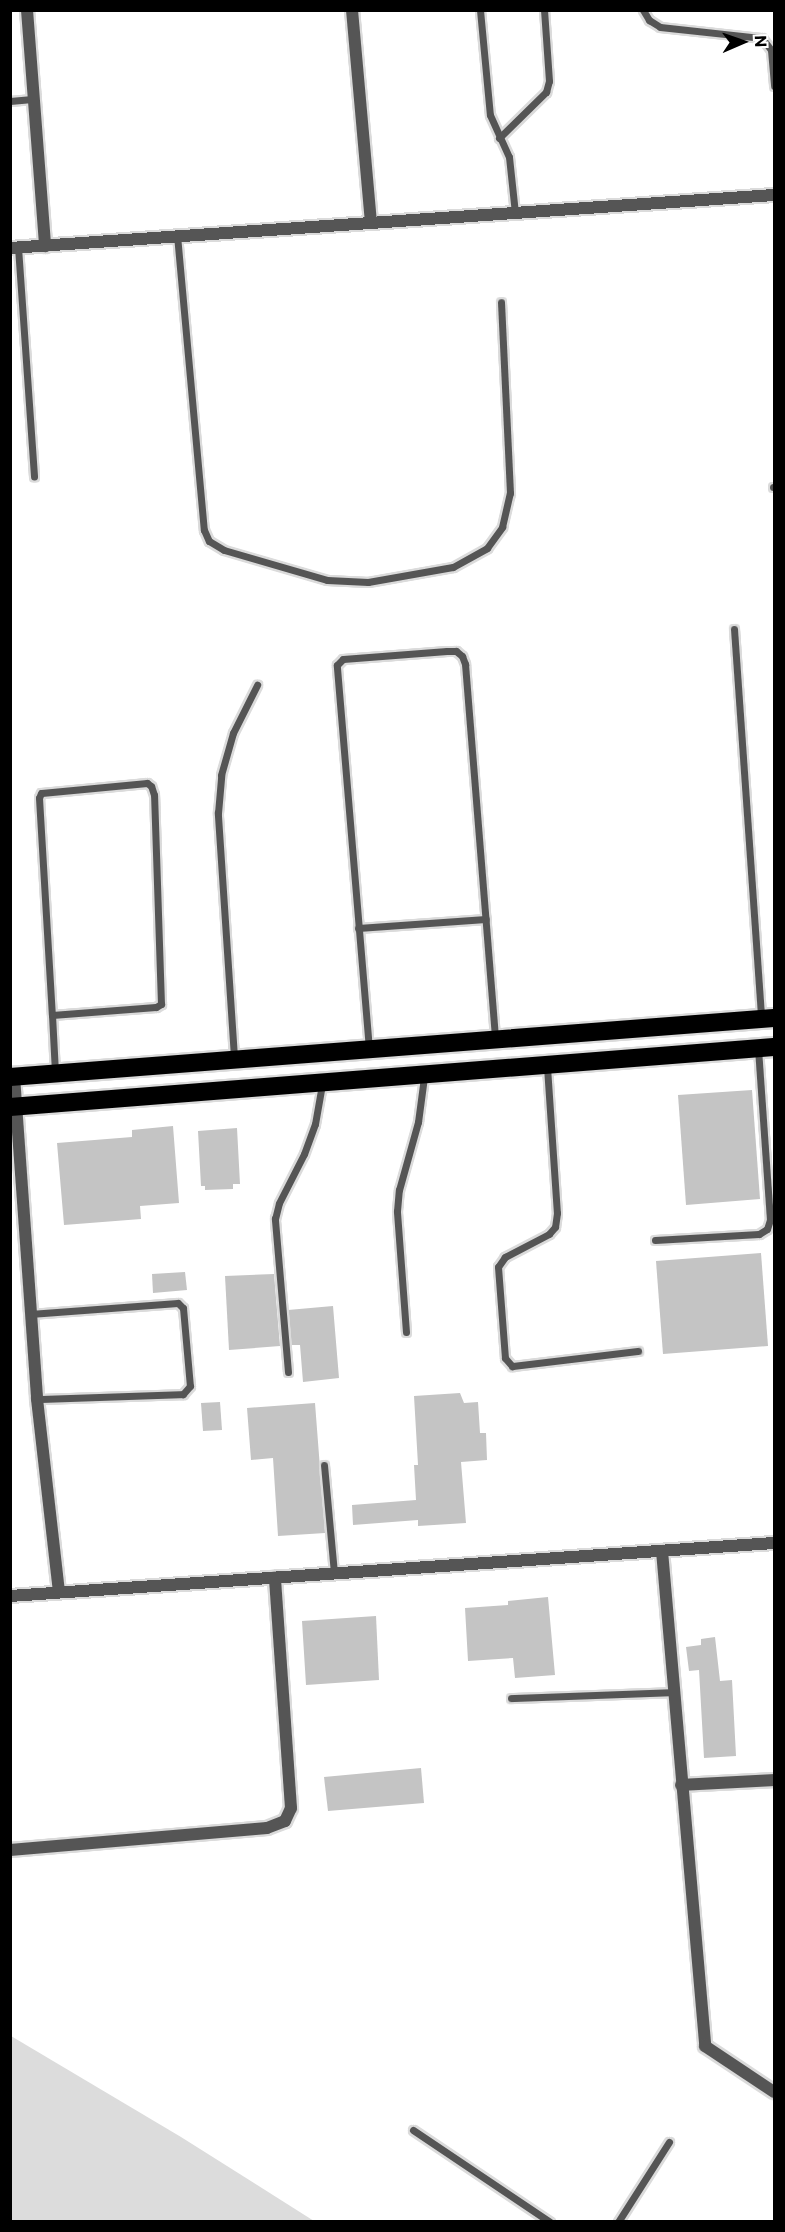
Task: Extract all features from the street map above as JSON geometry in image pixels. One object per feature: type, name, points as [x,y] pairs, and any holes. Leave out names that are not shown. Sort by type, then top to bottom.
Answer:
[{"type":"highway","points":[[12,1077],[768,1018]]},
{"type":"highway","points":[[14,1106],[766,1047]]},
{"type":"street","points":[[27,10],[45,246]]},
{"type":"street","points":[[352,10],[371,222]]},
{"type":"street","points":[[14,247],[774,195]]},
{"type":"street","points":[[12,1077],[37,1399],[58,1591]]},
{"type":"street","points":[[10,1596],[774,1543]]},
{"type":"street","points":[[662,1551],[705,2046],[774,2092]]},
{"type":"street","points":[[10,1850],[267,1828],[285,1821],[291,1808],[275,1578]]},
{"type":"street","points":[[681,1785],[774,1780]]},
{"type":"lane","points":[[480,10],[490,115],[509,157],[515,213]]},
{"type":"lane","points":[[499,138],[546,92],[549,81],[543,10]]},
{"type":"lane","points":[[643,10],[649,20],[660,27],[762,38],[771,50],[774,86]]},
{"type":"lane","points":[[10,101],[35,99]]},
{"type":"lane","points":[[177,235],[204,530],[209,541],[224,550],[327,580],[368,582],[453,567],[487,548],[502,527],[510,493],[501,302]]},
{"type":"lane","points":[[14,247],[34,476]]},
{"type":"lane","points":[[734,629],[768,1018]]},
{"type":"lane","points":[[369,1050],[336,665],[343,659],[447,651],[456,651],[462,656],[465,664],[495,1040]]},
{"type":"lane","points":[[234,1060],[218,813],[221,775],[233,732],[257,685]]},
{"type":"lane","points":[[52,1015],[156,1007],[160,1004],[162,995],[154,795],[147,783],[41,793],[52,1015],[56,1073]]},
{"type":"lane","points":[[358,928],[486,920]]},
{"type":"lane","points":[[655,1240],[759,1234],[767,1229],[770,1220],[766,1047]]},
{"type":"lane","points":[[547,1065],[557,1213],[555,1227],[549,1234],[505,1257],[498,1267],[505,1358],[512,1366],[638,1351]]},
{"type":"lane","points":[[405,1332],[397,1211],[399,1190],[418,1122],[424,1074]]},
{"type":"lane","points":[[288,1372],[275,1219],[279,1203],[304,1154],[315,1124],[322,1082]]},
{"type":"lane","points":[[30,1314],[178,1303],[183,1308],[190,1386],[183,1394],[37,1399]]},
{"type":"lane","points":[[324,1465],[334,1573]]},
{"type":"lane","points":[[511,1698],[673,1692]]},
{"type":"lane","points":[[413,2130],[550,2222]]},
{"type":"lane","points":[[618,2222],[669,2142]]},
{"type":"shaded area","points":[[11,2036],[181,2137],[314,2221],[11,2221]]},
{"type":"building","points":[[752,1090],[760,1199],[686,1205],[678,1095]]},
{"type":"building","points":[[173,1126],[179,1203],[140,1206],[141,1219],[64,1225],[57,1143],[132,1137],[132,1130]]},
{"type":"building","points":[[237,1128],[240,1184],[233,1184],[233,1189],[205,1190],[205,1186],[201,1186],[198,1131]]},
{"type":"building","points":[[761,1253],[768,1346],[663,1354],[656,1261]]},
{"type":"building","points":[[185,1272],[187,1290],[153,1293],[152,1274]]},
{"type":"building","points":[[274,1274],[280,1346],[229,1350],[225,1276]]},
{"type":"building","points":[[333,1306],[339,1378],[303,1382],[300,1345],[291,1345],[288,1310]]},
{"type":"building","points":[[460,1393],[464,1403],[478,1402],[480,1433],[486,1433],[487,1460],[461,1462],[466,1523],[418,1526],[418,1520],[353,1525],[352,1505],[416,1500],[414,1465],[418,1465],[414,1396]]},
{"type":"building","points":[[220,1402],[222,1430],[203,1431],[201,1403]]},
{"type":"building","points":[[315,1403],[325,1533],[278,1536],[273,1458],[251,1460],[247,1408]]},
{"type":"building","points":[[548,1597],[555,1675],[515,1678],[513,1658],[468,1661],[465,1608],[508,1605],[508,1601]]},
{"type":"building","points":[[376,1616],[379,1680],[306,1685],[302,1621]]},
{"type":"building","points":[[715,1637],[720,1681],[732,1680],[736,1756],[704,1758],[699,1670],[689,1671],[686,1647],[701,1645],[701,1639]]},
{"type":"building","points":[[421,1768],[424,1803],[328,1811],[324,1777]]}]
